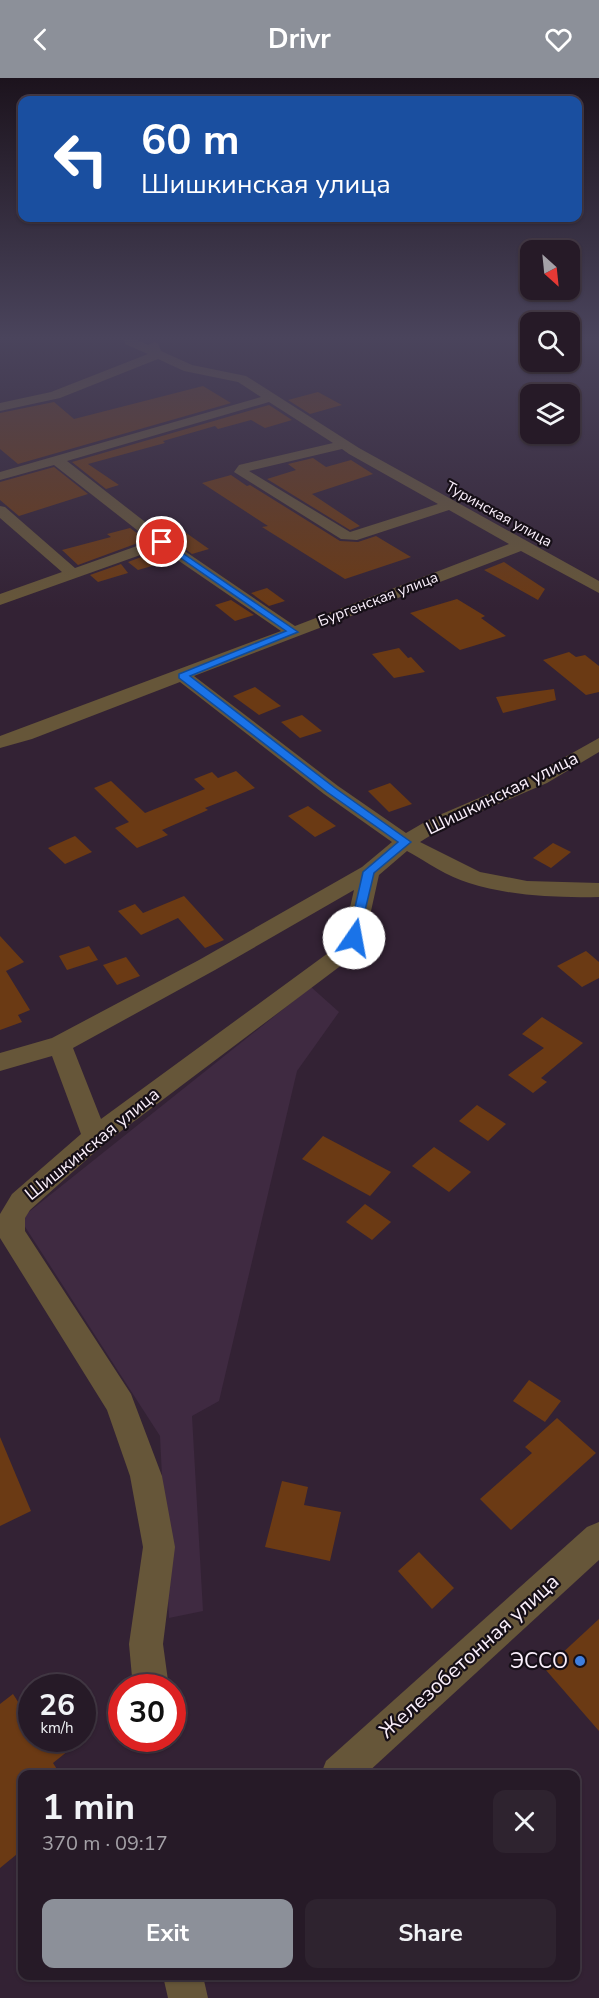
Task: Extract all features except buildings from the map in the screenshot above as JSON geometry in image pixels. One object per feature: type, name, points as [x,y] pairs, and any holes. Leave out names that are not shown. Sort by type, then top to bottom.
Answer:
[{"type":"street","points":[[0,476],[162,429]]},
{"type":"street","name":"Туринская улица","points":[[318,429],[521,546],[599,588]]},
{"type":"street","points":[[343,445],[244,468],[241,471],[346,536],[352,537],[449,505]]},
{"type":"street","points":[[55,459],[162,542],[293,632]]},
{"type":"street","points":[[0,510],[73,574]]},
{"type":"street","points":[[0,600],[162,542]]},
{"type":"street","name":"Бургенская улица","points":[[0,742],[183,676],[521,546]]},
{"type":"street","name":"Шишкинская улица","points":[[183,676],[331,790],[405,842],[474,878],[527,888],[570,891],[599,890]]},
{"type":"street","name":"Шишкинская улица","points":[[0,1062],[60,1045],[207,965],[369,872],[405,842],[437,823],[540,779],[599,744]]},
{"type":"street","name":"Шишкинская улица","points":[[150,1674],[146,1644],[159,1547],[146,1476],[120,1404],[11,1233],[12,1217],[21,1202],[95,1137],[347,950],[354,938],[369,872]]},
{"type":"street","points":[[60,1045],[95,1137]]},
{"type":"street","name":"Железобетонная улица","points":[[343,1770],[599,1538]]},
{"type":"street","points":[[184,1980],[188,1998]]},
{"type":"shaded area","points":[[311,987],[339,1012],[297,1071],[219,1401],[192,1416],[203,1611],[169,1618],[160,1436],[20,1219]]},
{"type":"place","name":"ЭССО","points":[[580,1661]]},
{"type":"route","points":[[162,542],[293,632],[183,676],[331,790],[405,842],[369,872],[354,938]]}]
